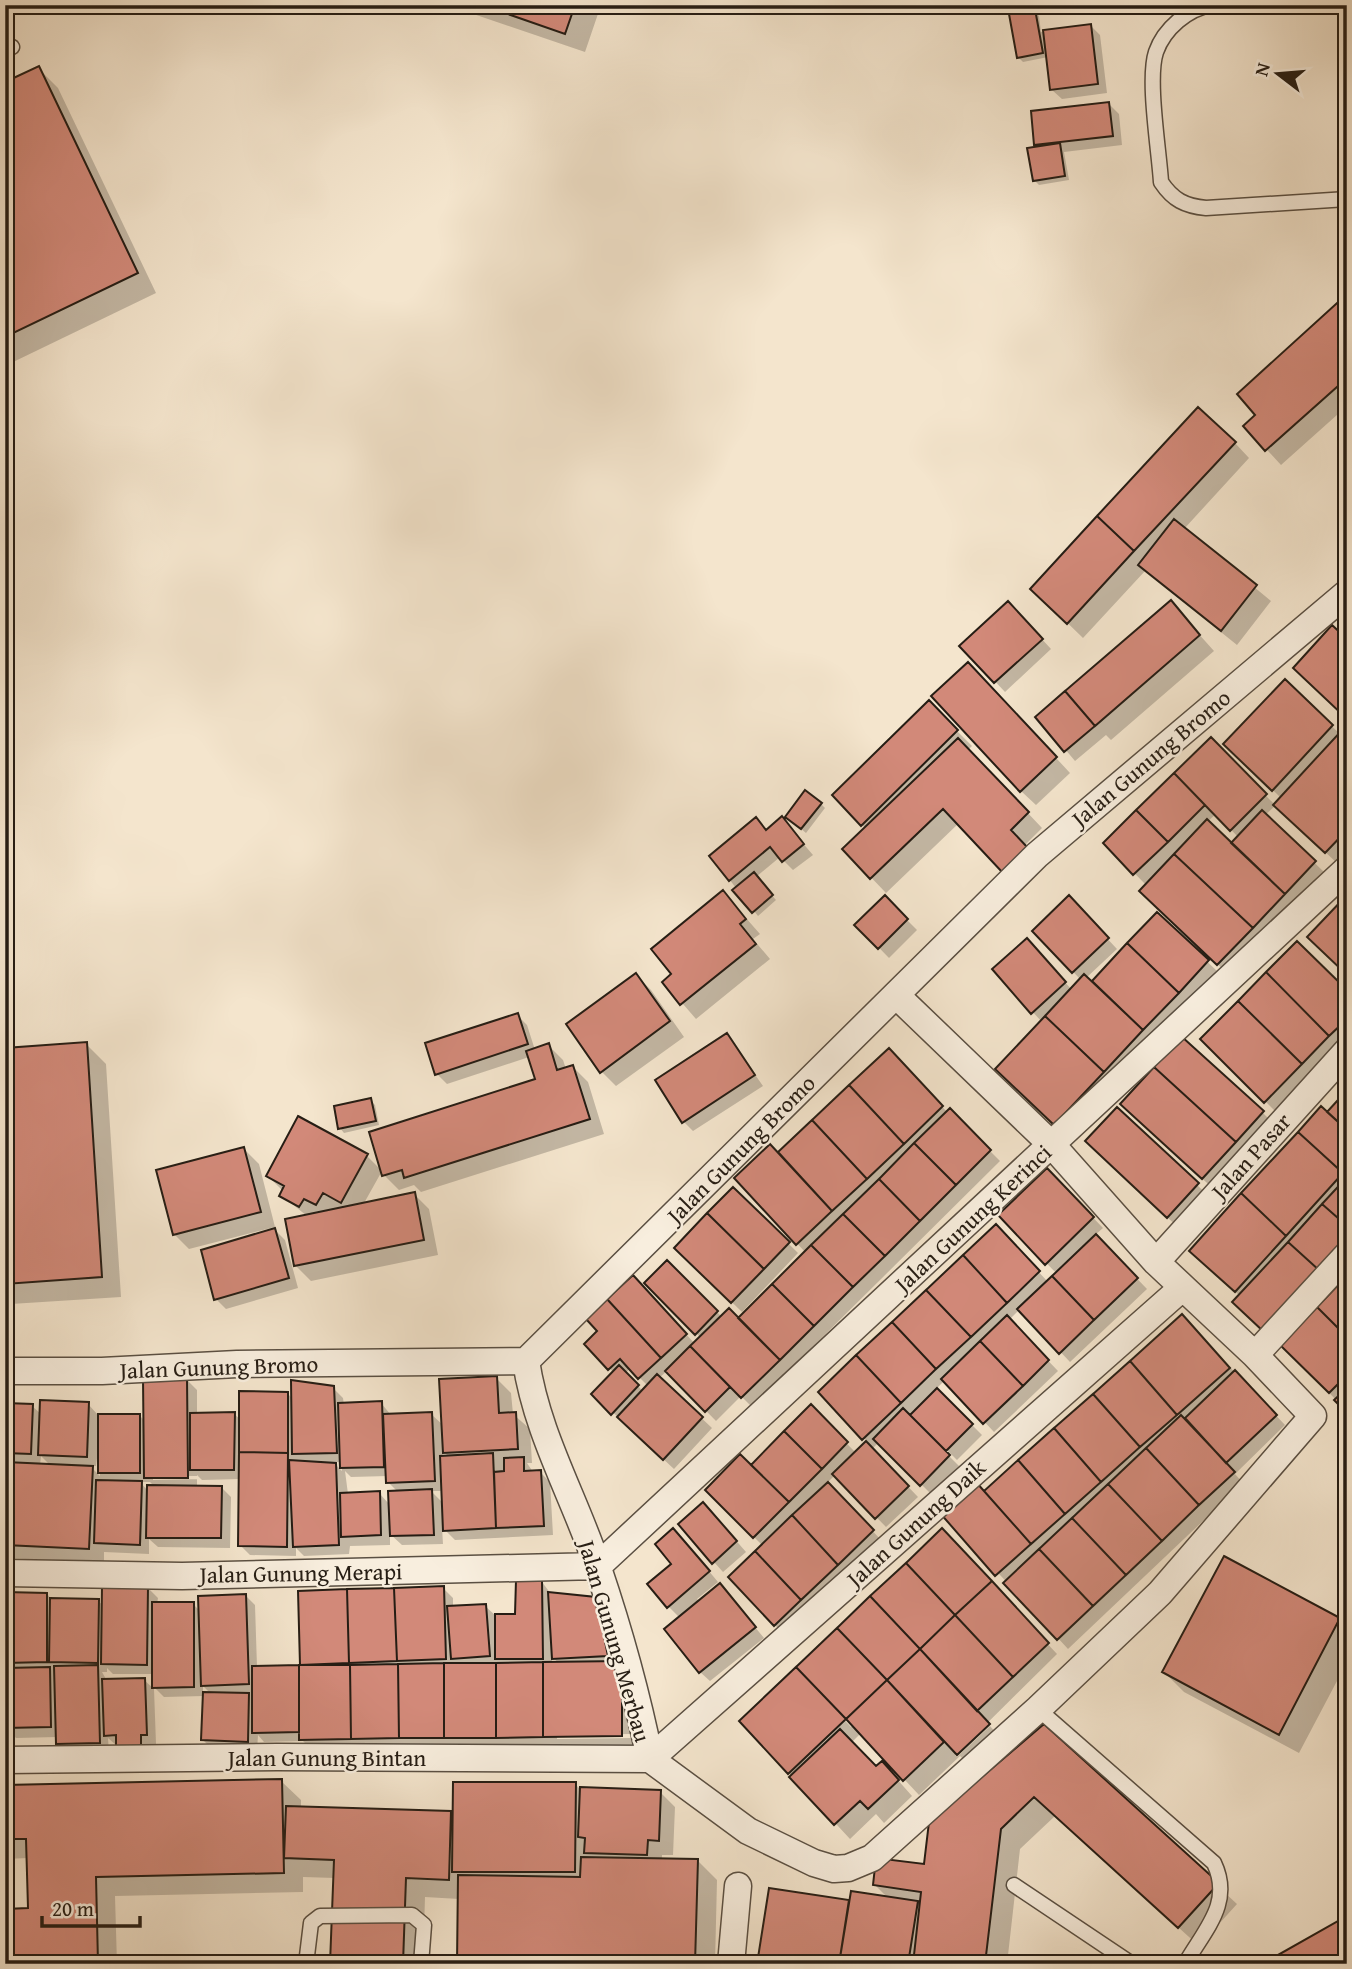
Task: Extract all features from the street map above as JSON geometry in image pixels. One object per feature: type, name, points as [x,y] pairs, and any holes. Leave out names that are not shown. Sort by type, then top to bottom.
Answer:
[{"type":"street","name":"Jalan Gunung Bromo","points":[[5,1371],[102,1371],[237,1364],[526,1361],[1037,855],[1347,593]]},
{"type":"street","name":"Jalan Gunung Kerinci","points":[[598,1566],[1347,869]]},
{"type":"street","points":[[896,996],[1052,1145],[1156,1262],[1255,1355],[1312,1416],[1160,1593],[1038,1709]]},
{"type":"street","name":"Jalan Pasar","points":[[1156,1262],[1347,1051]]},
{"type":"street","points":[[1255,1355],[1347,1255]]},
{"type":"street","name":"Jalan Gunung Daik","points":[[650,1759],[1182,1288]]},
{"type":"street","name":"Jalan Gunung Merbau","points":[[526,1361],[531,1398],[598,1566],[640,1711],[650,1759],[748,1831],[814,1863],[834,1869],[848,1868],[872,1858],[1038,1709]]},
{"type":"street","name":"Jalan Gunung Merapi","points":[[5,1573],[182,1576],[598,1566]]},
{"type":"street","name":"Jalan Gunung Bintan","points":[[5,1760],[277,1757],[650,1759]]},
{"type":"street","points":[[731,1964],[738,1886]]},
{"type":"lane","points":[[1212,5],[1183,17],[1172,26],[1155,53],[1161,181],[1170,194],[1191,206],[1206,208],[1347,199]]},
{"type":"lane","points":[[1038,1709],[1214,1863],[1223,1882],[1221,1903],[1185,1964]]},
{"type":"lane","points":[[1014,1885],[1132,1964]]},
{"type":"lane","points":[[306,1964],[311,1923],[320,1916],[412,1915],[424,1924],[421,1964]]},
{"type":"building","points":[[482,5],[575,5],[565,34]]},
{"type":"building","points":[[1035,9],[1043,53],[1017,58],[1009,14]]},
{"type":"building","points":[[1091,24],[1098,84],[1050,90],[1043,30]]},
{"type":"building","points":[[39,66],[138,273],[5,337],[5,82]]},
{"type":"building","points":[[1109,102],[1113,136],[1034,145],[1031,111]]},
{"type":"building","points":[[1060,143],[1065,176],[1033,181],[1027,148]]},
{"type":"building","points":[[1347,294],[1347,378],[1265,451],[1243,426],[1255,415],[1237,394]]},
{"type":"building","points":[[1198,407],[1236,442],[1134,551],[1097,516]]},
{"type":"building","points":[[1097,516],[1134,551],[1067,624],[1030,589]]},
{"type":"building","points":[[1174,519],[1257,585],[1221,631],[1138,565]]},
{"type":"building","points":[[1171,600],[1200,635],[1095,726],[1065,691]]},
{"type":"building","points":[[1008,601],[1043,639],[994,683],[959,646]]},
{"type":"building","points":[[1332,625],[1347,639],[1347,719],[1293,668]]},
{"type":"building","points":[[968,662],[1057,757],[1020,792],[931,696]]},
{"type":"building","points":[[1285,679],[1333,725],[1272,791],[1223,744]]},
{"type":"building","points":[[1065,691],[1095,726],[1064,752],[1035,717]]},
{"type":"building","points":[[929,700],[958,730],[861,826],[832,795]]},
{"type":"building","points":[[1343,729],[1347,732],[1347,830],[1325,853],[1273,805]]},
{"type":"building","points":[[1211,737],[1267,794],[1230,831],[1174,773]]},
{"type":"building","points":[[958,738],[1029,812],[1011,830],[1028,848],[1003,873],[943,809],[870,879],[842,849]]},
{"type":"building","points":[[1174,773],[1205,805],[1168,842],[1136,810]]},
{"type":"building","points":[[805,790],[822,803],[801,829],[785,817]]},
{"type":"building","points":[[1136,810],[1168,842],[1133,875],[1103,843]]},
{"type":"building","points":[[1262,810],[1316,861],[1285,894],[1231,843]]},
{"type":"building","points":[[782,816],[804,844],[782,862],[770,847],[729,881],[709,856],[756,817],[766,830]]},
{"type":"building","points":[[1207,819],[1285,894],[1253,928],[1174,854]]},
{"type":"building","points":[[1174,854],[1253,928],[1217,965],[1139,891]]},
{"type":"building","points":[[754,872],[773,895],[752,913],[732,890]]},
{"type":"building","points":[[723,890],[746,919],[740,924],[756,944],[680,1005],[662,982],[671,974],[651,949]]},
{"type":"building","points":[[885,895],[908,919],[878,949],[854,925]]},
{"type":"building","points":[[1069,895],[1109,938],[1072,973],[1032,931]]},
{"type":"building","points":[[1347,897],[1347,975],[1307,937]]},
{"type":"building","points":[[1157,912],[1209,960],[1179,993],[1127,943]]},
{"type":"building","points":[[1027,938],[1066,982],[1031,1014],[992,969]]},
{"type":"building","points":[[1297,941],[1347,990],[1347,1019],[1329,1036],[1266,972]]},
{"type":"building","points":[[1127,943],[1179,993],[1143,1030],[1092,981]]},
{"type":"building","points":[[1266,972],[1329,1036],[1302,1064],[1238,1001]]},
{"type":"building","points":[[636,973],[670,1021],[600,1073],[566,1024]]},
{"type":"building","points":[[1084,974],[1143,1030],[1104,1072],[1045,1016]]},
{"type":"building","points":[[1238,1001],[1302,1064],[1264,1103],[1200,1039]]},
{"type":"building","points":[[518,1013],[528,1044],[435,1075],[425,1043]]},
{"type":"building","points":[[1045,1016],[1104,1072],[1054,1125],[995,1069]]},
{"type":"building","points":[[727,1033],[755,1075],[682,1123],[655,1080]]},
{"type":"building","points":[[1181,1036],[1264,1111],[1236,1142],[1154,1067]]},
{"type":"building","points":[[87,1042],[102,1277],[5,1284],[5,1048]]},
{"type":"building","points":[[549,1043],[557,1070],[573,1065],[590,1119],[404,1178],[402,1170],[382,1176],[369,1132],[535,1079],[526,1051]]},
{"type":"building","points":[[889,1048],[943,1106],[904,1144],[849,1085]]},
{"type":"building","points":[[1154,1067],[1236,1142],[1202,1179],[1120,1104]]},
{"type":"building","points":[[849,1085],[904,1144],[867,1179],[812,1120]]},
{"type":"building","points":[[1347,1090],[1347,1130],[1327,1112]]},
{"type":"building","points":[[371,1098],[376,1121],[338,1129],[334,1106]]},
{"type":"building","points":[[1321,1106],[1347,1130],[1347,1169],[1343,1173],[1298,1132]]},
{"type":"building","points":[[1117,1107],[1199,1183],[1167,1218],[1085,1141]]},
{"type":"building","points":[[950,1108],[991,1150],[956,1185],[914,1143]]},
{"type":"building","points":[[298,1116],[368,1154],[341,1203],[323,1193],[316,1205],[304,1199],[299,1207],[279,1196],[284,1186],[266,1176]]},
{"type":"building","points":[[812,1120],[867,1179],[832,1211],[778,1152]]},
{"type":"building","points":[[1298,1132],[1343,1173],[1286,1236],[1241,1193]]},
{"type":"building","points":[[914,1143],[956,1185],[920,1221],[879,1179]]},
{"type":"building","points":[[770,1144],[832,1211],[796,1245],[734,1178]]},
{"type":"building","points":[[244,1147],[261,1212],[173,1235],[156,1170]]},
{"type":"building","points":[[1047,1168],[1094,1217],[1045,1265],[998,1215]]},
{"type":"building","points":[[1347,1177],[1347,1226],[1322,1204]]},
{"type":"building","points":[[879,1179],[920,1221],[885,1256],[843,1214]]},
{"type":"building","points":[[733,1187],[790,1242],[764,1269],[707,1213]]},
{"type":"building","points":[[415,1192],[424,1240],[294,1266],[285,1219]]},
{"type":"building","points":[[1241,1193],[1286,1236],[1235,1292],[1189,1251]]},
{"type":"building","points":[[1322,1204],[1347,1226],[1347,1242],[1320,1271],[1288,1242]]},
{"type":"building","points":[[707,1213],[764,1269],[731,1303],[674,1248]]},
{"type":"building","points":[[843,1214],[885,1256],[853,1287],[811,1245]]},
{"type":"building","points":[[996,1224],[1040,1271],[1007,1303],[963,1255]]},
{"type":"building","points":[[275,1228],[289,1278],[214,1300],[201,1250]]},
{"type":"building","points":[[1096,1234],[1138,1278],[1094,1320],[1052,1276]]},
{"type":"building","points":[[1288,1242],[1320,1271],[1264,1332],[1232,1302]]},
{"type":"building","points":[[811,1245],[853,1287],[814,1326],[772,1284]]},
{"type":"building","points":[[963,1255],[1007,1303],[971,1337],[926,1290]]},
{"type":"building","points":[[667,1260],[718,1311],[695,1335],[644,1283]]},
{"type":"building","points":[[633,1275],[687,1334],[661,1358],[607,1299]]},
{"type":"building","points":[[1052,1276],[1094,1320],[1059,1354],[1017,1309]]},
{"type":"building","points":[[1341,1282],[1347,1287],[1347,1337],[1317,1307]]},
{"type":"building","points":[[772,1284],[814,1326],[780,1360],[738,1318]]},
{"type":"building","points":[[926,1290],[971,1337],[936,1369],[892,1322]]},
{"type":"building","points":[[607,1299],[661,1358],[638,1379],[620,1359],[608,1370],[584,1344],[597,1331],[586,1319]]},
{"type":"building","points":[[1317,1307],[1347,1337],[1347,1375],[1329,1393],[1280,1345]]},
{"type":"building","points":[[729,1308],[780,1360],[741,1398],[690,1346]]},
{"type":"building","points":[[1182,1314],[1230,1368],[1177,1415],[1130,1361]]},
{"type":"building","points":[[1007,1315],[1049,1360],[1023,1386],[980,1341]]},
{"type":"building","points":[[892,1322],[936,1369],[901,1403],[856,1355]]},
{"type":"building","points":[[980,1341],[1023,1386],[983,1424],[941,1379]]},
{"type":"building","points":[[690,1346],[730,1387],[705,1412],[665,1371]]},
{"type":"building","points":[[856,1355],[901,1403],[862,1440],[818,1392]]},
{"type":"building","points":[[1130,1361],[1177,1415],[1140,1447],[1093,1394]]},
{"type":"building","points":[[619,1365],[639,1385],[611,1415],[591,1394]]},
{"type":"building","points":[[1235,1370],[1277,1415],[1226,1463],[1185,1418]]},
{"type":"building","points":[[657,1374],[703,1417],[663,1460],[617,1417]]},
{"type":"building","points":[[497,1376],[499,1413],[516,1412],[518,1449],[443,1453],[439,1379]]},
{"type":"building","points":[[143,1378],[187,1378],[188,1478],[144,1478]]},
{"type":"building","points":[[291,1380],[334,1386],[337,1453],[292,1454]]},
{"type":"building","points":[[937,1388],[973,1424],[946,1451],[910,1415]]},
{"type":"building","points":[[1347,1388],[1347,1413],[1334,1400]]},
{"type":"building","points":[[239,1391],[288,1392],[288,1453],[239,1452]]},
{"type":"building","points":[[1093,1394],[1140,1447],[1101,1482],[1054,1428]]},
{"type":"building","points":[[40,1400],[89,1402],[87,1457],[38,1455]]},
{"type":"building","points":[[382,1401],[384,1467],[340,1468],[338,1403]]},
{"type":"building","points":[[5,1403],[33,1404],[31,1454],[5,1453]]},
{"type":"building","points":[[811,1404],[848,1442],[822,1469],[784,1431]]},
{"type":"building","points":[[903,1408],[950,1455],[920,1486],[873,1439]]},
{"type":"building","points":[[235,1412],[234,1470],[190,1470],[190,1413]]},
{"type":"building","points":[[432,1412],[435,1481],[386,1483],[383,1414]]},
{"type":"building","points":[[98,1414],[140,1414],[140,1473],[98,1473]]},
{"type":"building","points":[[1181,1415],[1235,1472],[1199,1505],[1146,1448]]},
{"type":"building","points":[[1054,1428],[1101,1482],[1065,1514],[1018,1460]]},
{"type":"building","points":[[784,1431],[822,1469],[789,1502],[751,1465]]},
{"type":"building","points":[[866,1441],[909,1486],[875,1519],[832,1474]]},
{"type":"building","points":[[1146,1448],[1199,1505],[1162,1541],[1108,1484]]},
{"type":"building","points":[[239,1452],[288,1453],[287,1547],[238,1546]]},
{"type":"building","points":[[493,1453],[496,1528],[443,1531],[440,1456]]},
{"type":"building","points":[[740,1454],[789,1502],[753,1538],[705,1490]]},
{"type":"building","points":[[524,1457],[524,1471],[541,1470],[544,1526],[496,1528],[494,1472],[504,1471],[504,1458]]},
{"type":"building","points":[[289,1460],[336,1463],[339,1545],[293,1547]]},
{"type":"building","points":[[1018,1460],[1065,1514],[1031,1544],[984,1491]]},
{"type":"building","points":[[5,1462],[93,1466],[89,1549],[5,1545]]},
{"type":"building","points":[[96,1480],[142,1481],[140,1545],[94,1543]]},
{"type":"building","points":[[828,1482],[874,1530],[838,1565],[792,1515]]},
{"type":"building","points":[[976,1482],[1031,1544],[995,1576],[940,1513]]},
{"type":"building","points":[[1108,1484],[1162,1541],[1126,1575],[1072,1518]]},
{"type":"building","points":[[147,1485],[222,1486],[221,1538],[146,1538]]},
{"type":"building","points":[[432,1489],[434,1535],[390,1536],[388,1491]]},
{"type":"building","points":[[380,1491],[381,1535],[341,1537],[340,1493]]},
{"type":"building","points":[[703,1502],[737,1541],[712,1564],[678,1524]]},
{"type":"building","points":[[792,1515],[838,1565],[801,1600],[755,1551]]},
{"type":"building","points":[[1072,1518],[1126,1575],[1093,1606],[1039,1549]]},
{"type":"building","points":[[673,1528],[710,1571],[667,1608],[647,1584],[671,1564],[655,1544]]},
{"type":"building","points":[[942,1528],[992,1581],[955,1615],[906,1563]]},
{"type":"building","points":[[1039,1549],[1093,1606],[1057,1640],[1003,1583]]},
{"type":"building","points":[[755,1551],[801,1600],[774,1626],[728,1577]]},
{"type":"building","points":[[1224,1556],[1340,1618],[1279,1735],[1162,1672]]},
{"type":"building","points":[[906,1563],[955,1615],[920,1649],[870,1596]]},
{"type":"building","points":[[516,1580],[542,1580],[543,1659],[495,1659],[495,1614],[515,1614]]},
{"type":"building","points":[[992,1581],[1049,1643],[1013,1677],[955,1615]]},
{"type":"building","points":[[720,1583],[756,1627],[699,1673],[664,1629]]},
{"type":"building","points":[[102,1586],[148,1587],[147,1665],[101,1664]]},
{"type":"building","points":[[444,1586],[446,1659],[397,1661],[394,1588]]},
{"type":"building","points":[[394,1588],[397,1661],[349,1663],[347,1589]]},
{"type":"building","points":[[347,1589],[349,1663],[300,1665],[298,1591]]},
{"type":"building","points":[[5,1592],[47,1593],[47,1662],[5,1663]]},
{"type":"building","points":[[548,1592],[596,1597],[608,1656],[552,1659]]},
{"type":"building","points":[[246,1594],[249,1684],[201,1686],[198,1596]]},
{"type":"building","points":[[870,1596],[920,1649],[887,1680],[837,1628]]},
{"type":"building","points":[[50,1598],[99,1599],[98,1663],[49,1662]]},
{"type":"building","points":[[152,1602],[194,1602],[194,1687],[152,1688]]},
{"type":"building","points":[[486,1604],[490,1656],[451,1659],[447,1606]]},
{"type":"building","points":[[955,1615],[1013,1677],[977,1711],[920,1649]]},
{"type":"building","points":[[837,1628],[887,1680],[846,1719],[796,1667]]},
{"type":"building","points":[[920,1649],[990,1724],[957,1755],[887,1680]]},
{"type":"building","points":[[622,1661],[622,1736],[543,1737],[543,1662]]},
{"type":"building","points":[[543,1662],[543,1737],[496,1738],[496,1663]]},
{"type":"building","points":[[444,1663],[444,1738],[399,1738],[398,1664]]},
{"type":"building","points":[[444,1663],[496,1663],[496,1738],[444,1738]]},
{"type":"building","points":[[398,1664],[399,1738],[351,1739],[350,1665]]},
{"type":"building","points":[[98,1665],[100,1743],[56,1744],[54,1666]]},
{"type":"building","points":[[299,1665],[299,1732],[252,1733],[252,1666]]},
{"type":"building","points":[[299,1665],[350,1665],[351,1739],[299,1740]]},
{"type":"building","points":[[50,1667],[51,1727],[5,1728],[5,1668]]},
{"type":"building","points":[[796,1667],[846,1719],[788,1774],[739,1721]]},
{"type":"building","points":[[145,1678],[147,1735],[141,1735],[141,1746],[116,1747],[116,1735],[104,1736],[102,1679]]},
{"type":"building","points":[[887,1680],[944,1742],[903,1781],[846,1719]]},
{"type":"building","points":[[203,1692],[249,1693],[248,1742],[201,1740]]},
{"type":"building","points":[[1044,1724],[1219,1883],[1178,1928],[1034,1797],[1001,1829],[985,1964],[913,1964],[921,1892],[873,1885],[876,1858],[924,1864],[929,1822]]},
{"type":"building","points":[[840,1729],[876,1766],[882,1761],[899,1780],[868,1809],[860,1801],[834,1825],[789,1777]]},
{"type":"building","points":[[282,1779],[284,1873],[96,1877],[98,1963],[5,1964],[5,1909],[28,1908],[26,1839],[5,1839],[5,1785]]},
{"type":"building","points":[[453,1782],[576,1782],[575,1872],[452,1872]]},
{"type":"building","points":[[580,1787],[661,1790],[659,1841],[648,1840],[647,1855],[584,1853],[585,1838],[578,1837]]},
{"type":"building","points":[[286,1806],[451,1811],[449,1880],[406,1878],[403,1964],[330,1964],[334,1860],[284,1858]]},
{"type":"building","points":[[581,1857],[698,1859],[695,1964],[457,1964],[458,1875],[580,1877]]},
{"type":"building","points":[[769,1888],[849,1900],[839,1964],[757,1964]]},
{"type":"building","points":[[851,1891],[918,1901],[908,1964],[839,1964]]},
{"type":"building","points":[[1347,1916],[1347,1964],[1262,1964]]}]
